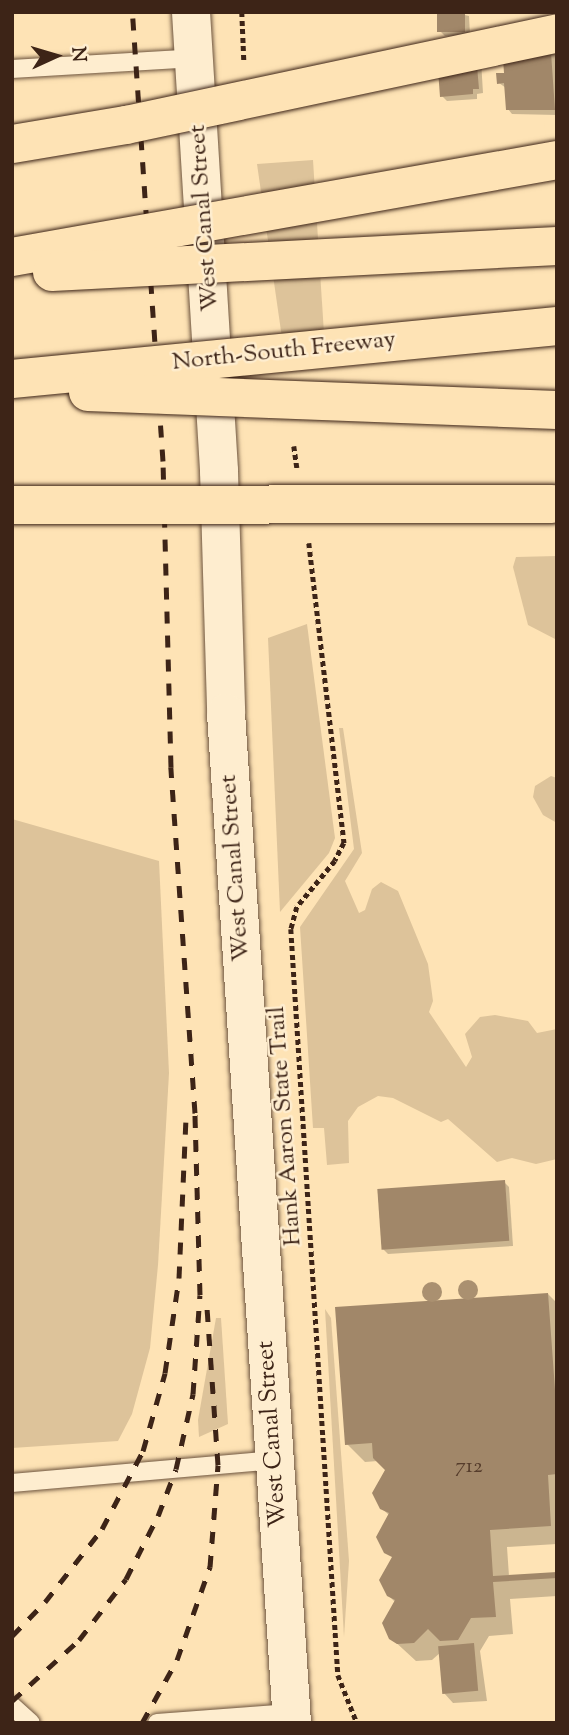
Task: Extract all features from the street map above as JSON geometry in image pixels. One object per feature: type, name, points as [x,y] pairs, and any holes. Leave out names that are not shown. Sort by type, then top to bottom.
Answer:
[{"type":"highway","points":[[12,144],[126,125],[557,33]]},
{"type":"highway","points":[[12,257],[557,160]]},
{"type":"highway","points":[[12,274],[557,246]]},
{"type":"highway","name":"North-South Freeway","points":[[12,379],[557,326]]},
{"type":"highway","points":[[12,388],[557,410]]},
{"type":"highway","points":[[12,505],[552,504]]},
{"type":"street","name":"West Canal Street","points":[[191,12],[219,471],[226,713],[292,1718]]},
{"type":"lane","points":[[12,69],[195,58]]},
{"type":"lane","points":[[12,1483],[275,1460]]},
{"type":"lane","points":[[12,1706],[31,1723]]},
{"type":"lane","points":[[157,1723],[292,1718]]},
{"type":"path","points":[[242,12],[245,67]]},
{"type":"path","name":"Hank Aaron State Trail","points":[[309,542],[344,843],[335,861],[297,906],[291,929],[338,1675],[357,1723]]},
{"type":"shaded area","points":[[313,160],[324,334],[282,338],[257,164]]},
{"type":"shaded area","points":[[557,556],[557,640],[528,625],[513,567],[516,557]]},
{"type":"shaded area","points":[[307,624],[335,838],[329,853],[280,912],[268,638]]},
{"type":"shaded area","points":[[339,728],[343,728],[362,853],[345,881],[359,913],[365,910],[372,889],[381,882],[398,891],[428,964],[433,1001],[429,1012],[466,1067],[472,1057],[465,1034],[480,1017],[495,1015],[528,1021],[537,1033],[557,1029],[557,1159],[536,1164],[512,1158],[497,1162],[448,1119],[441,1122],[393,1098],[378,1096],[358,1107],[348,1121],[349,1163],[327,1165],[324,1128],[313,1128],[300,927],[354,849]]},
{"type":"shaded area","points":[[551,776],[557,778],[557,823],[543,815],[533,797],[535,786]]},
{"type":"shaded area","points":[[12,819],[159,861],[169,1073],[158,1265],[150,1348],[132,1414],[118,1441],[12,1448]]},
{"type":"shaded area","points":[[325,1309],[331,1318],[349,1561],[344,1637]]},
{"type":"shaded area","points":[[216,1318],[221,1318],[228,1424],[199,1437],[198,1420]]},
{"type":"pier","points":[[557,116],[557,265],[544,118]]},
{"type":"building","points":[[437,12],[465,12],[465,32],[437,32]]},
{"type":"building","points":[[550,38],[555,110],[506,110],[504,83],[497,84],[496,73],[504,73],[502,44]]},
{"type":"building","points":[[476,54],[479,89],[473,89],[473,94],[440,97],[437,56]]},
{"type":"building","points":[[505,1180],[509,1241],[382,1250],[377,1189]]},
{"type":"building","points":[[548,1293],[557,1417],[557,1474],[548,1475],[551,1526],[490,1530],[493,1576],[557,1572],[557,1578],[493,1582],[496,1617],[471,1618],[458,1640],[440,1641],[428,1629],[414,1643],[397,1644],[389,1639],[382,1623],[395,1600],[387,1596],[379,1580],[392,1557],[384,1553],[376,1537],[389,1513],[380,1509],[372,1493],[385,1470],[373,1458],[372,1443],[345,1445],[335,1307]]},
{"type":"building","points":[[474,1643],[478,1691],[442,1694],[438,1646]]},
{"type":"railway","points":[[12,1701],[79,1640],[126,1579],[158,1516],[176,1469],[193,1394],[200,1295],[195,1113],[171,767],[163,461],[132,12]]},
{"type":"railway","points":[[12,1636],[45,1602],[102,1529],[143,1451],[165,1373],[179,1278],[186,1119]]},
{"type":"railway","points":[[142,1723],[177,1660],[210,1567],[218,1465],[207,1308]]}]
